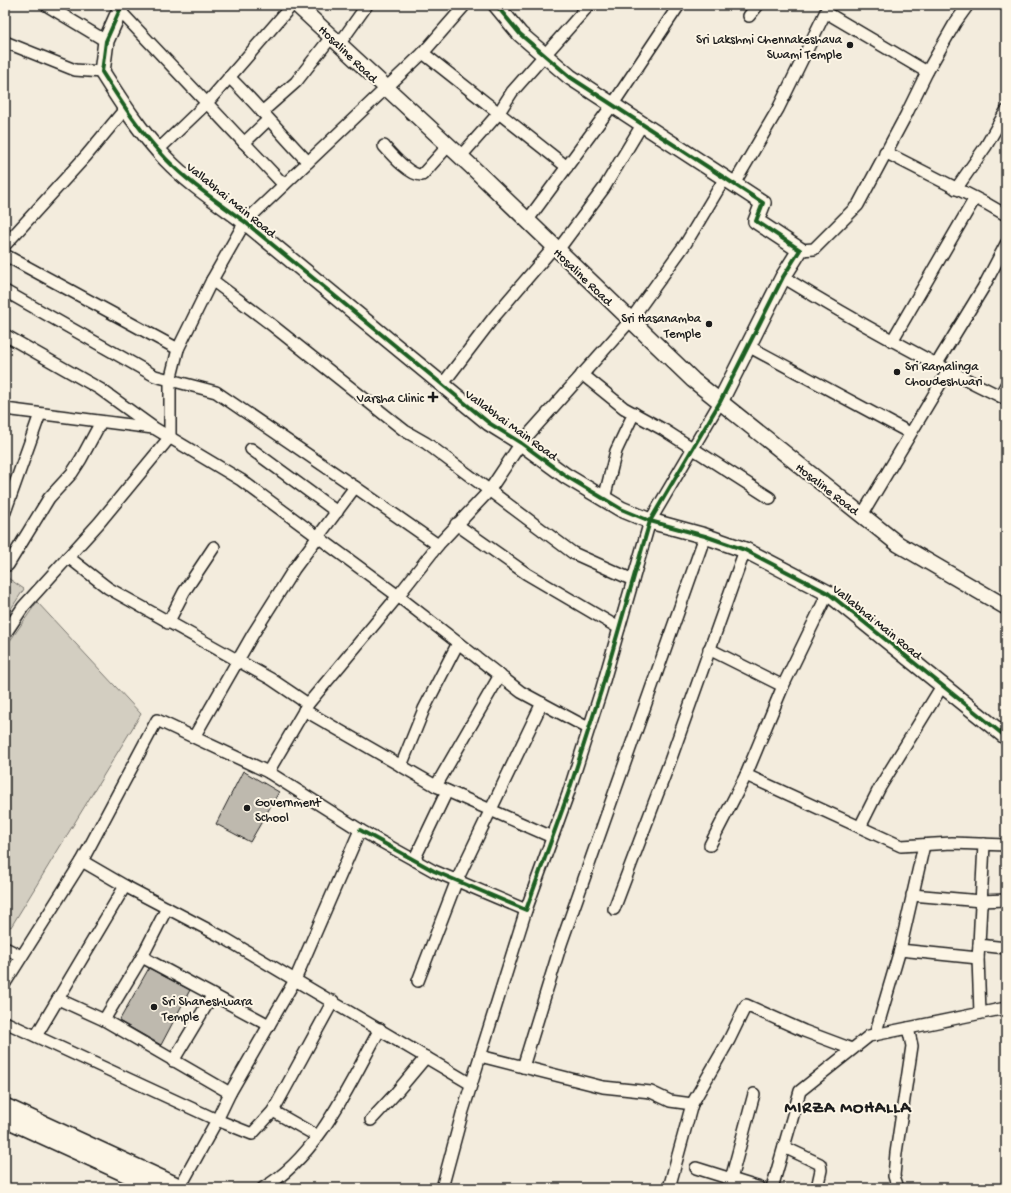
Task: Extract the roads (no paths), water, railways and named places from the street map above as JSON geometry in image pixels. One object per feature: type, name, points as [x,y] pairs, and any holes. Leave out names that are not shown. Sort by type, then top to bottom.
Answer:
[{"type":"street","points":[[46,5],[106,41]]},
{"type":"street","points":[[244,143],[265,116],[367,5]]},
{"type":"street","points":[[5,634],[23,607],[99,523],[170,437],[170,381],[178,350],[212,280],[245,222],[423,53],[465,5]]},
{"type":"street","points":[[496,5],[520,34],[570,77],[763,203],[756,221],[800,250],[814,249],[858,205],[927,72],[955,23],[968,5]]},
{"type":"street","points":[[460,157],[498,114],[512,92],[588,5]]},
{"type":"street","points":[[527,221],[613,104],[679,5]]},
{"type":"street","points":[[749,16],[758,5]]},
{"type":"street","points":[[158,150],[207,103],[229,77],[299,6]]},
{"type":"street","name":"Hosaline Road","points":[[299,6],[460,157],[693,380],[898,544],[1006,607]]},
{"type":"street","points":[[5,42],[75,70],[102,72],[106,41],[121,8],[284,185]]},
{"type":"street","points":[[268,772],[306,707],[398,596],[438,545],[456,524],[489,491],[521,442],[630,321],[686,243],[778,109],[828,9],[927,72]]},
{"type":"street","points":[[423,53],[498,114],[567,167]]},
{"type":"street","name":"Vallabhai Main Road","points":[[102,72],[125,109],[166,159],[201,189],[245,222],[489,423],[521,442],[566,476],[621,509],[650,521],[706,536],[744,550],[828,592],[1006,737]]},
{"type":"street","points":[[229,77],[255,102],[265,116],[308,162]]},
{"type":"street","points":[[5,245],[86,156],[125,109]]},
{"type":"street","points":[[956,188],[986,146],[1006,111]]},
{"type":"street","points":[[442,385],[494,318],[556,249],[604,188],[643,124]]},
{"type":"street","points":[[384,146],[412,172],[420,176],[448,146]]},
{"type":"street","points":[[886,152],[1006,215]]},
{"type":"street","points":[[892,341],[975,198]]},
{"type":"street","points":[[936,365],[983,288],[1006,244]]},
{"type":"street","points":[[442,1188],[471,1084],[526,910],[588,728],[650,521],[694,449],[720,402],[782,276],[800,250]]},
{"type":"street","points":[[5,255],[178,350]]},
{"type":"street","points":[[782,276],[854,321],[936,365],[1003,398],[1006,385]]},
{"type":"street","points":[[212,280],[268,322],[405,431],[426,443],[573,553],[633,580]]},
{"type":"street","points":[[5,291],[155,376],[216,392],[438,545]]},
{"type":"street","points":[[5,335],[100,389],[154,428],[241,480],[398,596],[521,692],[588,728]]},
{"type":"street","points":[[748,346],[910,433]]},
{"type":"street","points":[[862,515],[948,371]]},
{"type":"street","points":[[582,374],[624,408],[694,449],[770,498]]},
{"type":"street","points":[[5,409],[154,428]]},
{"type":"street","points":[[604,499],[616,451],[634,413]]},
{"type":"street","points":[[5,512],[40,414]]},
{"type":"street","points":[[8,565],[49,498],[72,473],[101,422]]},
{"type":"street","points":[[251,449],[337,512]]},
{"type":"street","points":[[194,737],[294,569],[355,487]]},
{"type":"street","points":[[456,524],[526,574],[619,628]]},
{"type":"street","points":[[523,1067],[561,944],[706,536]]},
{"type":"street","points":[[168,623],[184,592],[214,547]]},
{"type":"street","points":[[614,909],[744,550]]},
{"type":"street","points":[[68,556],[108,588],[168,623],[271,679],[306,707],[401,766],[436,786],[552,837]]},
{"type":"street","points":[[710,845],[746,775],[783,686],[828,592]]},
{"type":"street","points":[[401,766],[424,709],[458,643]]},
{"type":"street","points":[[709,649],[783,686]]},
{"type":"street","points":[[436,786],[500,675]]},
{"type":"street","points":[[860,827],[880,787],[942,686]]},
{"type":"street","points":[[418,981],[457,880],[542,703]]},
{"type":"street","points":[[5,983],[82,860],[157,720],[268,772],[360,830],[414,860],[526,910]]},
{"type":"street","points":[[746,775],[901,846],[952,843],[1006,845]]},
{"type":"street","points":[[414,860],[447,791]]},
{"type":"street","points":[[5,1106],[182,1187],[230,1093],[295,980],[360,830]]},
{"type":"street","points":[[980,1014],[978,958],[984,844]]},
{"type":"street","points":[[875,1035],[900,950],[924,845]]},
{"type":"street","points":[[82,860],[125,886],[226,939],[471,1084]]},
{"type":"street","points":[[36,1036],[125,886]]},
{"type":"street","points":[[912,895],[982,901],[1006,900]]},
{"type":"street","points":[[104,1020],[142,957],[167,908]]},
{"type":"street","points":[[979,946],[1006,948]]},
{"type":"street","points":[[5,948],[21,956]]},
{"type":"street","points":[[900,950],[978,958]]},
{"type":"street","points":[[142,957],[268,1025]]},
{"type":"street","points":[[173,1061],[212,996]]},
{"type":"street","points":[[58,999],[104,1020],[230,1093]]},
{"type":"street","points":[[5,1022],[217,1120],[252,1134],[273,1112],[333,1001]]},
{"type":"street","points":[[669,1188],[692,1104],[729,1040],[746,1005],[804,1031],[852,1049]]},
{"type":"street","points":[[772,1188],[800,1091],[868,1036],[1006,1008]]},
{"type":"street","points":[[898,1188],[894,1176],[896,1153],[912,1046],[908,1028]]},
{"type":"street","points":[[263,1188],[275,1181],[291,1168],[317,1136],[336,1107],[380,1029]]},
{"type":"street","points":[[371,1120],[395,1094],[426,1056]]},
{"type":"street","points":[[480,1056],[603,1087],[651,1092],[670,1101],[692,1104]]},
{"type":"street","points":[[731,1179],[754,1094]]},
{"type":"street","points":[[273,1112],[317,1136]]},
{"type":"street","points":[[5,1119],[156,1188]]},
{"type":"street","points":[[784,1147],[820,1164],[821,1170],[817,1188]]},
{"type":"street","points":[[696,1168],[760,1188]]},
{"type":"place","name":"Sri Lakshmi Chennakeshava Swami Temple","points":[[850,45]]},
{"type":"place","name":"Sri Hasanamba Temple","points":[[709,324]]},
{"type":"place","name":"Sri Ramalinga Choudeshwari","points":[[897,372]]},
{"type":"place","name":"Varsha Clinic","points":[[433,397]]},
{"type":"place","name":"Government School","points":[[247,808]]},
{"type":"place","name":"Sri Shaneshwara Temple","points":[[154,1007]]},
{"type":"district","name":"MIRZA MOHALLA","points":[[848,1106]]}]
